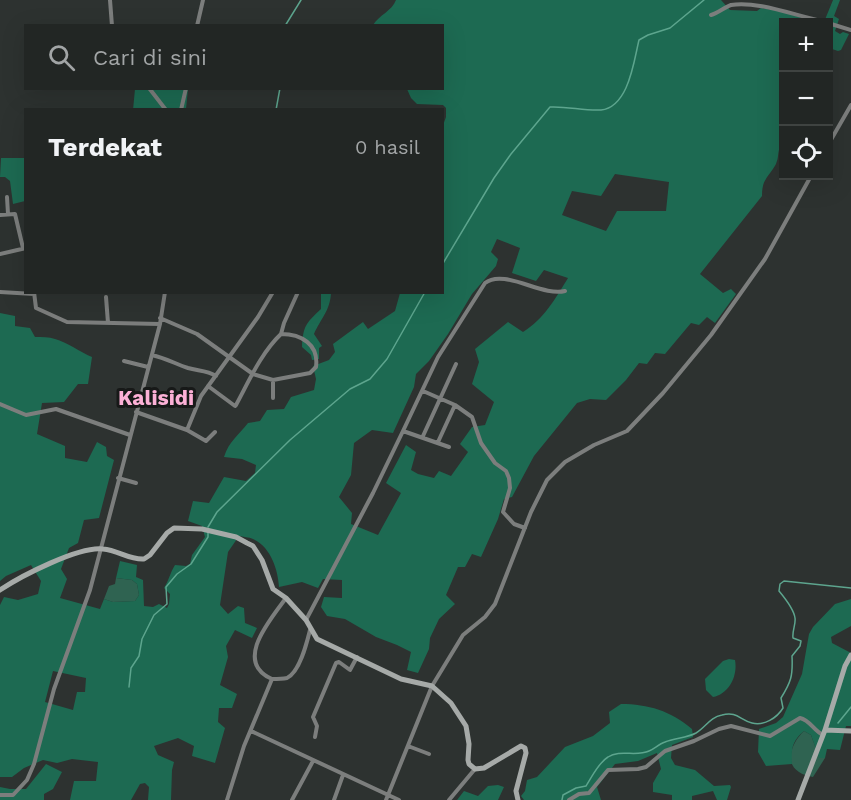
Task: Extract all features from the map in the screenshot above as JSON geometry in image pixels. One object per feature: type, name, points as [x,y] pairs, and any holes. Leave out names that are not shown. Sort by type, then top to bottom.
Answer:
[{"type":"street","points":[[110,0],[112,24]]},
{"type":"street","points":[[197,24],[202,0]]},
{"type":"street","points":[[711,15],[731,5],[755,4],[811,18]]},
{"type":"street","points":[[833,25],[851,30]]},
{"type":"street","points":[[151,90],[164,108]]},
{"type":"street","points":[[181,108],[186,90]]},
{"type":"street","points":[[833,136],[851,105]]},
{"type":"street","points":[[386,800],[432,686],[463,635],[485,617],[495,604],[547,480],[565,462],[594,445],[627,431],[711,335],[765,259],[809,180]]},
{"type":"street","points":[[7,197],[8,214]]},
{"type":"street","points":[[0,215],[15,216],[24,248],[0,254]]},
{"type":"street","points":[[306,620],[373,493],[438,357],[489,280],[506,279],[551,292],[566,291]]},
{"type":"street","points":[[0,292],[24,293]]},
{"type":"street","points":[[34,294],[36,308],[65,322],[160,324]]},
{"type":"street","points":[[0,795],[13,795],[30,773],[54,689],[90,590],[160,324],[165,294]]},
{"type":"street","points":[[187,430],[201,396],[272,294]]},
{"type":"street","points":[[208,386],[235,406],[267,350],[281,334],[297,294]]},
{"type":"street","points":[[106,297],[108,323]]},
{"type":"street","points":[[160,318],[197,334],[253,374],[273,380],[310,373],[316,367],[315,351],[302,338],[281,334]]},
{"type":"street","points":[[152,355],[216,376]]},
{"type":"street","points":[[124,361],[148,368]]},
{"type":"street","points":[[423,436],[456,364]]},
{"type":"street","points":[[273,380],[273,398]]},
{"type":"street","points":[[423,391],[455,405],[472,417],[481,443],[495,463],[506,471],[510,488],[503,512],[514,524],[525,528]]},
{"type":"street","points":[[0,404],[26,415],[57,409],[130,435]]},
{"type":"street","points":[[438,442],[455,405]]},
{"type":"street","points":[[135,412],[187,430],[206,441],[215,432]]},
{"type":"street","points":[[403,431],[423,436],[449,447]]},
{"type":"street","points":[[118,478],[136,483]]},
{"type":"street","points":[[0,590],[73,555],[101,548],[130,558],[144,559],[171,529],[202,529],[236,537],[253,546],[267,568],[273,589],[286,598],[306,620],[310,630],[319,641],[401,679],[432,686],[451,703],[466,726],[469,744],[468,760],[475,769]]},
{"type":"street","points":[[286,598],[258,640],[255,663],[260,670],[272,680],[285,678],[292,674],[302,655],[310,630]]},
{"type":"street","points":[[798,800],[824,733],[845,666],[851,656]]},
{"type":"street","points":[[315,737],[317,726],[313,717],[336,663],[339,662],[350,670],[357,657]]},
{"type":"street","points":[[227,800],[272,680]]},
{"type":"street","points":[[569,800],[579,794],[588,794],[608,770],[638,769],[665,752],[731,726],[770,736],[800,718],[814,729],[824,733],[851,731]]},
{"type":"street","points":[[251,731],[399,800]]},
{"type":"street","points":[[408,746],[429,754]]},
{"type":"street","points":[[449,800],[475,769],[484,768],[517,748],[524,747],[526,753],[516,791],[518,800]]},
{"type":"street","points":[[292,800],[313,761]]},
{"type":"street","points":[[334,800],[342,775]]},
{"type":"green space","points":[[396,0],[721,0],[730,10],[757,11],[761,8],[802,18],[779,18],[779,152],[776,164],[764,182],[762,196],[700,274],[723,293],[731,289],[736,294],[715,323],[707,317],[699,325],[691,323],[665,354],[655,353],[647,364],[639,363],[606,400],[590,399],[577,403],[534,456],[512,497],[504,499],[481,557],[472,554],[465,567],[458,567],[446,595],[455,604],[439,619],[418,673],[407,670],[411,652],[376,637],[345,619],[327,616],[321,607],[324,597],[342,598],[342,580],[323,579],[318,588],[302,582],[279,587],[275,566],[265,547],[253,539],[239,536],[228,552],[220,605],[228,614],[238,606],[244,608],[245,623],[257,628],[252,638],[235,630],[226,646],[228,657],[220,685],[237,694],[232,708],[219,708],[218,722],[225,728],[215,763],[192,756],[194,746],[178,738],[154,746],[158,755],[174,762],[171,800],[148,800],[149,787],[145,783],[140,784],[131,800],[70,800],[74,781],[96,781],[98,762],[72,759],[57,763],[43,760],[24,768],[12,777],[0,777],[0,605],[4,597],[18,600],[38,594],[41,581],[31,565],[0,581],[0,313],[15,316],[15,326],[30,328],[35,337],[60,340],[92,357],[88,384],[78,384],[64,402],[42,403],[37,434],[65,446],[65,458],[87,462],[97,442],[106,447],[107,456],[114,460],[99,518],[84,520],[78,543],[69,548],[61,569],[67,579],[60,598],[100,609],[104,599],[113,602],[135,601],[139,595],[137,584],[132,580],[116,578],[120,561],[137,565],[136,577],[143,580],[144,606],[153,607],[159,604],[167,608],[170,594],[164,588],[173,568],[175,565],[190,564],[192,555],[205,537],[202,526],[188,521],[193,501],[209,503],[224,477],[246,481],[255,473],[256,465],[242,459],[224,457],[228,447],[248,423],[260,421],[267,410],[284,409],[291,397],[314,390],[316,379],[313,366],[329,360],[335,352],[333,344],[363,322],[368,329],[395,311],[400,294],[444,294],[444,122],[446,108],[443,105],[417,104],[407,90],[444,90],[444,24],[374,24]],"holes":[[[615,174],[669,182],[666,211],[617,211],[606,231],[562,215],[572,191],[601,196]],[[497,239],[520,248],[512,273],[536,281],[544,270],[568,278],[548,308],[530,327],[523,332],[508,322],[475,349],[479,362],[472,384],[494,402],[485,425],[472,427],[460,444],[468,452],[451,476],[439,471],[434,478],[411,470],[416,452],[406,445],[386,483],[401,493],[378,535],[351,524],[352,513],[339,497],[351,475],[354,443],[372,430],[393,433],[414,387],[416,374],[429,361],[472,294],[496,266],[498,259],[491,252]],[[53,671],[86,678],[85,692],[77,692],[73,710],[45,702]]]},
{"type":"green space","points":[[833,0],[840,0],[834,16],[839,19],[835,31],[840,34],[843,32],[849,34],[841,50],[833,49],[833,18],[826,18]]},
{"type":"green space","points":[[135,90],[188,90],[186,108],[133,108]]},
{"type":"green space","points":[[1,158],[24,158],[24,201],[13,204],[10,181],[5,177],[0,177]]},
{"type":"green space","points":[[321,294],[331,294],[327,310],[314,334],[322,346],[319,348],[319,359],[312,360],[311,355],[302,347],[302,340],[306,325],[321,309]]},
{"type":"green space","points":[[116,578],[132,580],[137,584],[139,595],[135,601],[113,602],[104,599],[109,586],[115,584]]},
{"type":"green space","points":[[851,599],[851,626],[831,637],[832,643],[851,653],[851,726],[846,726],[840,750],[827,749],[825,758],[819,758],[811,735],[804,731],[793,746],[792,764],[766,766],[758,752],[759,729],[776,723],[783,717],[802,674],[809,634],[813,627],[835,604]]},
{"type":"green space","points":[[735,660],[734,678],[724,692],[713,697],[706,690],[705,679],[723,661]]},
{"type":"green space","points":[[621,704],[641,705],[659,710],[692,729],[693,737],[672,745],[671,758],[675,765],[695,770],[714,786],[730,785],[727,800],[717,800],[713,791],[692,796],[692,800],[672,800],[672,795],[653,792],[653,783],[661,769],[657,753],[638,761],[615,764],[597,787],[601,800],[524,800],[521,796],[525,791],[527,780],[537,777],[565,747],[593,736],[610,723],[609,712]]},
{"type":"green space","points":[[804,731],[811,735],[819,757],[825,758],[813,777],[799,772],[791,763],[793,746]]},
{"type":"green space","points":[[46,764],[62,772],[53,789],[44,794],[44,800],[0,800],[0,787],[26,789]]},
{"type":"green space","points":[[488,786],[504,787],[498,800],[457,800],[464,791],[478,796]]},
{"type":"waterway","points":[[286,24],[301,0]]},
{"type":"waterway","points":[[444,262],[494,178],[550,107],[595,110],[610,107],[618,101],[629,81],[639,40],[670,28],[704,0]]},
{"type":"waterway","points":[[276,108],[280,90]]},
{"type":"waterway","points":[[208,527],[217,512],[290,440],[350,389],[370,379],[387,359],[424,294]]},
{"type":"waterway","points":[[129,687],[131,668],[139,656],[142,639],[154,615],[167,604],[166,587],[177,574],[191,564],[208,537],[208,532]]},
{"type":"waterway","points":[[562,800],[563,795],[586,786],[601,763],[613,755],[644,753],[665,742],[696,733],[714,718],[722,715],[735,715],[757,724],[774,718],[783,708],[781,698],[791,678],[792,656],[801,641],[793,638],[794,615],[779,591],[780,584],[784,581],[851,588]]},
{"type":"waterway","points":[[838,723],[851,707]]},
{"type":"district","name":"Kalisidi","points":[[156,398]]}]
